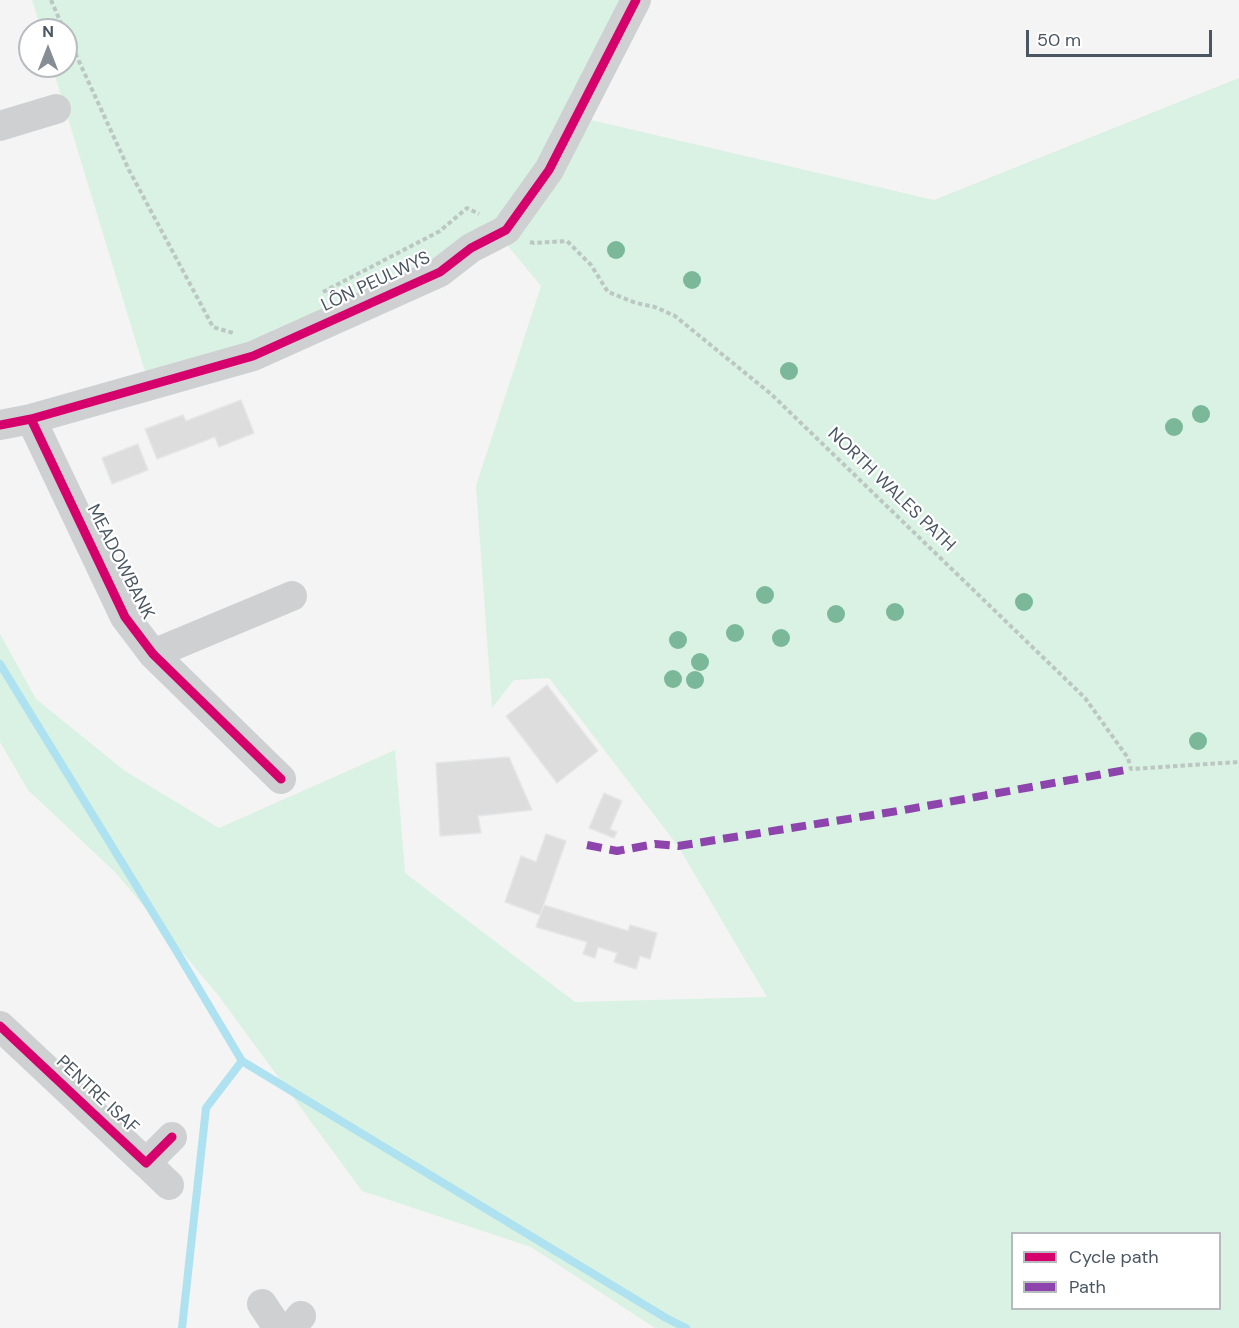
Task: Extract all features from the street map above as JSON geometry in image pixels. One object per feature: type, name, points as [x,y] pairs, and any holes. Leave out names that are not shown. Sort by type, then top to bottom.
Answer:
[{"type":"street","name":"LÔN PEULWYS","points":[[0,425],[31,419],[253,357],[440,272],[471,248],[506,230],[549,170],[636,0]]},
{"type":"street","points":[[0,126],[56,109]]},
{"type":"street","name":"MEADOWBANK","points":[[31,419],[125,617],[153,654],[281,779]]},
{"type":"street","points":[[153,654],[292,596]]},
{"type":"street","name":"PENTRE ISAF","points":[[0,1026],[169,1185]]},
{"type":"street","points":[[146,1162],[172,1137]]},
{"type":"path","points":[[51,0],[59,18]]},
{"type":"path","points":[[78,60],[129,170],[213,327],[235,333]]},
{"type":"path","points":[[318,295],[440,231],[467,208],[506,230]]},
{"type":"green space","points":[[32,0],[636,0],[578,117],[934,200],[1239,78],[1239,1328],[655,1328],[531,1247],[362,1191],[218,995],[116,873],[28,790],[0,742],[0,634],[36,699],[125,771],[219,828],[395,750],[405,873],[575,1002],[767,997],[678,846],[549,678],[514,680],[492,708],[476,486],[541,286],[499,235],[253,356],[146,375],[56,78],[78,78],[78,18],[37,18]]},
{"type":"building","points":[[241,400],[254,433],[219,447],[215,437],[157,459],[145,429],[183,415],[186,421]]},
{"type":"building","points":[[138,444],[148,470],[112,484],[102,458]]},
{"type":"building","points":[[547,685],[598,751],[557,783],[506,716]]},
{"type":"building","points":[[509,757],[532,810],[478,816],[481,833],[440,836],[436,763]]},
{"type":"building","points":[[604,793],[622,801],[610,829],[617,832],[614,838],[589,828]]},
{"type":"building","points":[[546,834],[566,841],[540,915],[505,902],[521,856],[536,862]]},
{"type":"building","points":[[544,905],[628,931],[630,925],[657,933],[650,959],[640,956],[636,969],[614,962],[617,953],[598,947],[595,958],[583,954],[587,942],[536,927]]},
{"type":"waterway","points":[[0,664],[242,1061],[686,1328]]},
{"type":"waterway","points":[[182,1328],[206,1108],[242,1061]]},
{"type":"marked path","points":[[587,845],[617,851],[655,844],[678,846],[904,810],[1131,769]]},
{"type":"cycle path","points":[[0,425],[31,419],[253,356],[440,272],[471,248],[506,230],[549,170],[636,0]]},
{"type":"cycle path","points":[[31,419],[125,617],[153,654],[281,779]]},
{"type":"cycle path","points":[[0,1026],[146,1163],[172,1137]]}]
